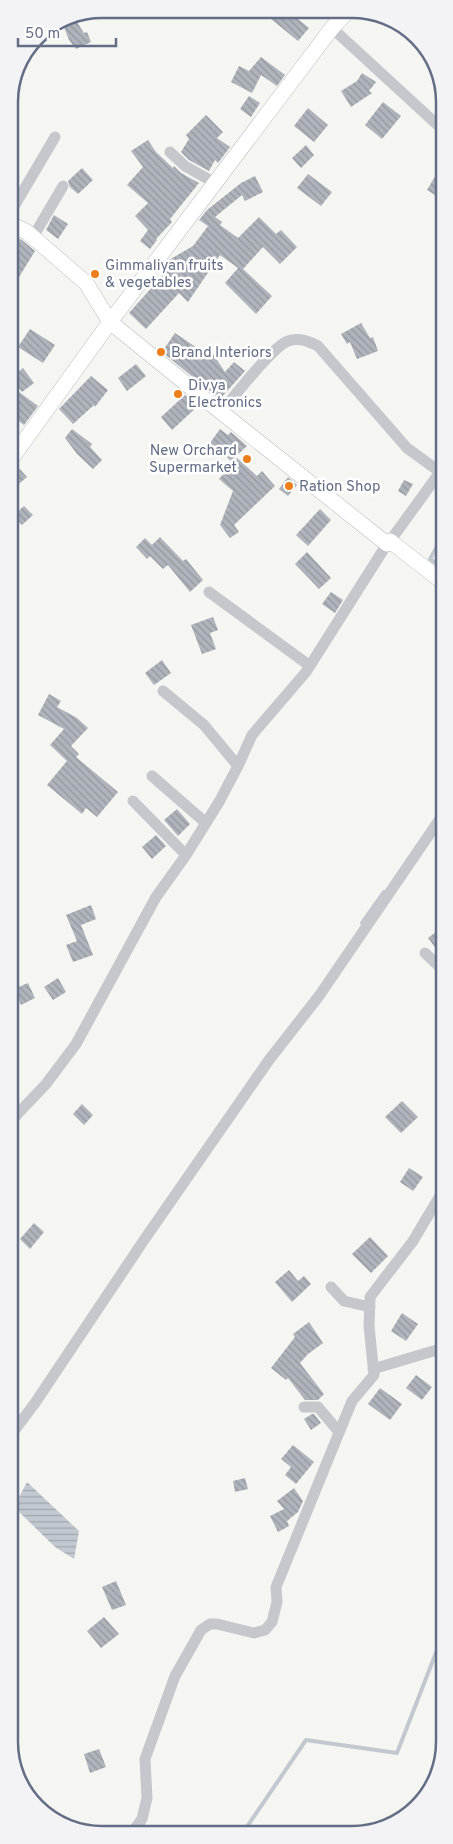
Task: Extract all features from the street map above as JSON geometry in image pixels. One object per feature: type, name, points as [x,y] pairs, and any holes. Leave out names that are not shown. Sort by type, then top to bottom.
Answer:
[{"type":"main road","points":[[18,450],[110,322],[341,18]]},
{"type":"main road","points":[[18,227],[27,232],[86,283],[110,322],[221,412],[436,577]]},
{"type":"street","points":[[332,28],[436,124]]},
{"type":"street","points":[[18,200],[55,137]]},
{"type":"street","points":[[170,152],[185,166],[215,183]]},
{"type":"street","points":[[33,237],[63,186]]},
{"type":"street","points":[[221,412],[273,352],[287,341],[304,339],[318,346],[407,448],[436,466]]},
{"type":"street","points":[[18,1114],[46,1084],[76,1044],[156,897],[206,824],[238,766],[252,735],[310,666],[389,542],[436,478]]},
{"type":"street","points":[[209,592],[310,666]]},
{"type":"street","points":[[164,691],[204,725],[238,766]]},
{"type":"street","points":[[152,776],[206,824]]},
{"type":"street","points":[[133,801],[186,855]]},
{"type":"street","points":[[18,1426],[257,1076],[319,996],[436,825]]},
{"type":"street","points":[[425,953],[435,963]]},
{"type":"street","points":[[136,1827],[142,1819],[147,1798],[144,1759],[175,1676],[201,1630],[210,1624],[217,1624],[254,1633],[264,1630],[272,1622],[278,1602],[276,1587],[339,1432],[352,1401],[374,1375],[369,1326],[370,1297],[413,1240],[435,1203]]},
{"type":"street","points":[[331,1287],[344,1301],[370,1307]]},
{"type":"street","points":[[373,1369],[435,1349]]},
{"type":"street","points":[[304,1407],[318,1407],[339,1432]]},
{"type":"shaded area","points":[[27,1482],[79,1531],[74,1559],[55,1547],[18,1511],[18,1499]]},
{"type":"building","points":[[297,18],[309,28],[298,41],[271,19]]},
{"type":"building","points":[[77,22],[84,33],[87,32],[91,42],[76,49],[69,40],[64,27]]},
{"type":"building","points":[[261,57],[285,75],[277,86],[261,75],[252,93],[231,82],[239,66],[249,71]]},
{"type":"building","points":[[362,73],[376,82],[369,91],[372,93],[351,107],[341,91],[357,81]]},
{"type":"building","points":[[249,96],[260,103],[251,117],[240,109]]},
{"type":"building","points":[[383,102],[401,116],[382,139],[365,125]]},
{"type":"building","points":[[308,108],[328,125],[314,142],[294,126]]},
{"type":"building","points":[[206,115],[223,132],[217,138],[230,147],[218,163],[215,160],[209,171],[189,160],[181,152],[189,139],[186,135]]},
{"type":"building","points":[[148,140],[156,152],[173,168],[174,166],[181,173],[199,183],[170,219],[172,222],[156,239],[150,249],[140,241],[148,230],[135,216],[148,203],[127,185],[143,167],[131,151]]},
{"type":"building","points":[[306,145],[314,155],[301,168],[292,158]]},
{"type":"building","points":[[82,168],[93,180],[78,194],[70,187],[68,181]]},
{"type":"building","points":[[308,174],[332,192],[321,206],[297,188]]},
{"type":"building","points":[[436,175],[436,196],[427,190]]},
{"type":"building","points":[[255,176],[263,192],[245,201],[242,195],[215,217],[222,222],[220,225],[238,238],[259,217],[276,234],[281,230],[297,247],[280,264],[263,247],[243,269],[272,296],[256,314],[225,283],[238,268],[220,255],[188,302],[179,293],[146,329],[129,313],[170,267],[167,262],[193,246],[208,226],[199,220],[207,210],[241,183]]},
{"type":"building","points":[[54,215],[68,224],[58,239],[46,230]]},
{"type":"building","points":[[18,238],[35,251],[18,279]]},
{"type":"building","points":[[361,323],[370,338],[373,337],[378,351],[357,359],[350,342],[347,344],[341,334]]},
{"type":"building","points":[[30,329],[55,345],[43,363],[18,347]]},
{"type":"building","points":[[175,333],[206,354],[211,351],[225,372],[234,362],[245,371],[220,399],[162,352]]},
{"type":"building","points":[[136,364],[146,376],[127,391],[118,378]]},
{"type":"building","points":[[23,368],[34,383],[22,392],[18,387],[18,372]]},
{"type":"building","points":[[91,376],[108,390],[95,407],[94,405],[73,424],[59,409]]},
{"type":"building","points":[[18,391],[38,406],[24,425],[18,421]]},
{"type":"building","points":[[185,395],[198,406],[172,430],[161,417]]},
{"type":"building","points":[[72,429],[92,444],[90,447],[102,460],[93,469],[77,454],[65,438]]},
{"type":"building","points":[[220,429],[228,435],[231,432],[247,446],[231,461],[210,443]]},
{"type":"building","points":[[237,458],[257,476],[262,471],[275,486],[234,525],[239,532],[230,538],[220,525],[233,491],[219,479]]},
{"type":"building","points":[[20,469],[27,477],[18,484],[18,471]]},
{"type":"building","name":"Ration Shop","points":[[288,477],[297,485],[288,496],[279,489]]},
{"type":"building","points":[[404,480],[413,484],[406,496],[398,491]]},
{"type":"building","points":[[24,506],[33,515],[22,525],[18,521],[18,511]]},
{"type":"building","points":[[320,509],[331,520],[308,546],[296,535]]},
{"type":"building","points":[[160,537],[183,561],[186,559],[203,580],[190,592],[168,565],[163,569],[150,556],[147,559],[136,547],[145,538],[152,545]]},
{"type":"building","points":[[307,552],[331,578],[319,589],[295,564]]},
{"type":"building","points":[[331,592],[343,600],[335,613],[322,604]]},
{"type":"building","points":[[213,617],[218,630],[210,633],[216,649],[202,654],[191,625]]},
{"type":"building","points":[[162,660],[171,673],[154,685],[145,673]]},
{"type":"building","points":[[49,694],[61,701],[57,707],[77,718],[88,728],[71,746],[79,754],[76,757],[118,792],[97,817],[86,808],[82,814],[47,785],[67,761],[50,745],[64,729],[38,715]]},
{"type":"building","points":[[177,809],[190,824],[178,836],[164,820]]},
{"type":"building","points":[[156,835],[166,846],[152,859],[142,847]]},
{"type":"building","points":[[91,905],[96,919],[81,925],[93,955],[73,962],[66,945],[77,941],[66,915]]},
{"type":"building","points":[[435,932],[435,948],[428,938]]},
{"type":"building","points":[[58,978],[66,992],[53,1000],[44,987]]},
{"type":"building","points":[[28,983],[35,998],[21,1005],[18,998],[18,987]]},
{"type":"building","points":[[402,1101],[418,1117],[401,1133],[385,1117]]},
{"type":"building","points":[[82,1104],[93,1115],[84,1125],[73,1114]]},
{"type":"building","points":[[409,1168],[423,1177],[413,1191],[400,1182]]},
{"type":"building","points":[[34,1223],[44,1232],[30,1249],[20,1239]]},
{"type":"building","points":[[370,1237],[388,1256],[371,1273],[352,1254]]},
{"type":"building","points":[[289,1270],[298,1281],[304,1276],[311,1284],[292,1302],[275,1282]]},
{"type":"building","points":[[402,1313],[418,1324],[406,1341],[391,1331]]},
{"type":"building","points":[[309,1322],[323,1343],[308,1354],[300,1363],[324,1394],[318,1400],[305,1400],[288,1378],[286,1380],[271,1368],[295,1337],[293,1334]]},
{"type":"building","points":[[416,1375],[432,1387],[422,1400],[406,1388]]},
{"type":"building","points":[[380,1388],[402,1404],[390,1420],[368,1404]]},
{"type":"building","points":[[312,1414],[321,1423],[311,1430],[304,1419]]},
{"type":"building","points":[[293,1445],[314,1462],[296,1484],[285,1475],[291,1467],[281,1459]]},
{"type":"building","points":[[245,1478],[248,1489],[235,1492],[233,1481]]},
{"type":"building","points":[[294,1488],[303,1501],[298,1512],[287,1521],[289,1526],[278,1532],[270,1516],[284,1509],[277,1501]]},
{"type":"building","points":[[116,1581],[126,1605],[112,1610],[102,1587]]},
{"type":"building","points":[[104,1617],[119,1634],[101,1648],[87,1631]]},
{"type":"building","points":[[99,1749],[106,1767],[90,1773],[84,1754]]},
{"type":"waterway","points":[[436,549],[430,559],[436,563]]},
{"type":"waterway","points":[[362,923],[384,892]]},
{"type":"waterway","points":[[247,1827],[306,1740],[397,1753],[435,1655]]},
{"type":"place","name":"Gimmaliyan fruits & vegetables","points":[[95,274]]},
{"type":"place","name":"Brand Interiors","points":[[161,352]]},
{"type":"place","name":"Divya Electronics","points":[[178,394]]},
{"type":"place","name":"New Orchard Supermarket","points":[[247,459]]},
{"type":"place","name":"Ration Shop","points":[[289,486]]}]
